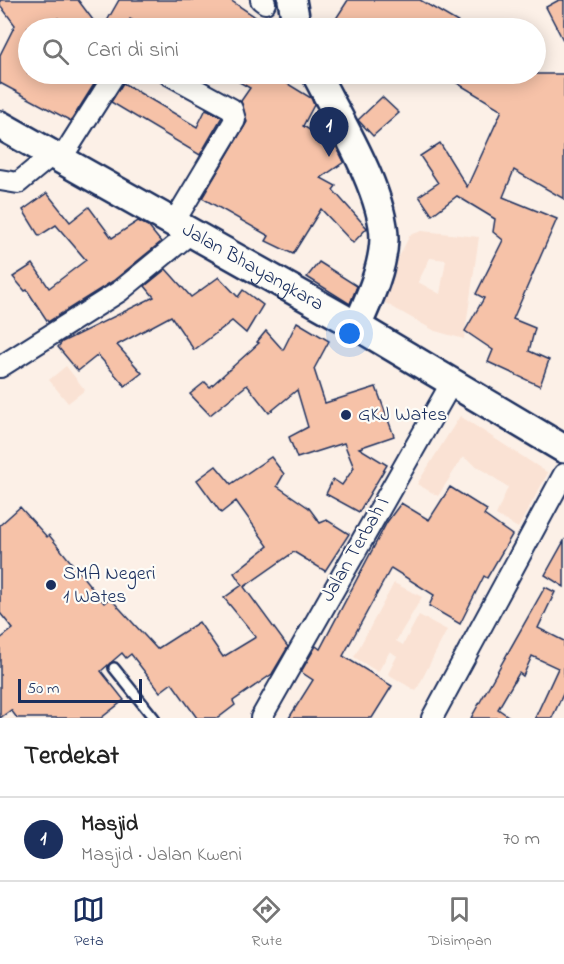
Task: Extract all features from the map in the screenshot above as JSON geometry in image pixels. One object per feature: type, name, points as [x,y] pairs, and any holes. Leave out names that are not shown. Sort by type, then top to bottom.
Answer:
[{"type":"street","points":[[292,0],[295,18]]},
{"type":"street","points":[[0,180],[18,183],[57,157],[108,84]]},
{"type":"street","points":[[0,367],[120,291],[183,227],[235,120],[232,109],[186,84]]},
{"type":"street","points":[[321,84],[362,166],[382,220],[381,260],[357,326]]},
{"type":"street","name":"Jalan Bhayangkara","points":[[0,125],[357,326],[564,449]]},
{"type":"street","name":"Jalan Terbah I","points":[[261,718],[452,382]]},
{"type":"street","points":[[432,718],[564,474]]},
{"type":"lane","points":[[114,668],[154,718]]},
{"type":"shaded area","points":[[422,231],[479,237],[464,339],[435,331],[378,299],[410,235]],"holes":[[[430,258],[446,260],[440,294],[418,282]]]},
{"type":"shaded area","points":[[66,366],[85,390],[68,403],[49,380]]},
{"type":"shaded area","points":[[460,416],[548,473],[518,528],[496,515],[508,487],[463,457],[438,496],[417,484]]},
{"type":"shaded area","points":[[394,583],[422,597],[396,641],[403,645],[419,615],[447,630],[416,691],[388,674],[397,656],[390,651],[378,672],[354,657]]},
{"type":"building","points":[[0,0],[78,0],[92,18],[18,18],[18,84],[94,84],[71,121],[0,83],[0,55],[15,25],[0,5]]},
{"type":"building","points":[[119,0],[230,0],[257,18],[109,18]]},
{"type":"building","points":[[348,0],[420,0],[451,18],[336,18]]},
{"type":"building","points":[[559,0],[564,0],[564,42],[546,7]]},
{"type":"building","points":[[546,74],[564,74],[564,199],[514,170],[503,197],[557,219],[513,319],[535,328],[529,351],[549,360],[540,386],[488,362],[493,350],[465,331],[484,298],[476,294],[503,240],[493,232],[495,219],[457,196],[432,215],[419,196],[438,183],[420,156],[440,143],[467,187],[502,110],[459,84],[546,84]]},
{"type":"building","points":[[122,84],[125,84],[197,127],[206,109],[222,117],[200,155],[111,102]]},
{"type":"building","points":[[243,84],[288,84],[311,98],[314,105],[303,126],[330,142],[333,140],[344,162],[321,178],[336,186],[333,190],[367,228],[353,243],[321,209],[293,254],[266,241],[269,236],[202,198],[247,122],[241,101],[250,88]]},
{"type":"building","points":[[382,97],[399,113],[373,136],[358,120]]},
{"type":"building","points":[[47,193],[70,222],[89,207],[112,238],[138,221],[148,226],[161,242],[113,281],[48,322],[27,290],[25,291],[13,277],[33,264],[49,288],[86,260],[56,225],[39,236],[23,210]]},
{"type":"building","points":[[319,262],[357,286],[350,304],[307,277]]},
{"type":"building","points":[[166,269],[191,297],[219,277],[238,297],[243,290],[263,305],[246,333],[232,321],[194,350],[171,316],[117,345],[142,373],[125,386],[98,355],[78,371],[58,347],[62,342],[154,297],[145,286]]},
{"type":"building","points":[[297,322],[329,341],[314,369],[325,403],[376,387],[394,436],[359,448],[387,465],[359,512],[326,494],[333,479],[342,485],[354,468],[344,443],[297,458],[289,437],[308,427],[297,390],[269,413],[247,385],[210,415],[190,394],[205,382],[210,387],[259,343],[257,342],[266,331],[283,350]]},
{"type":"building","points":[[271,457],[284,474],[277,486],[309,508],[320,523],[327,520],[349,534],[325,571],[294,552],[244,587],[288,647],[272,674],[233,701],[235,705],[218,718],[197,718],[172,683],[160,692],[131,654],[126,658],[122,653],[101,671],[124,700],[101,718],[17,718],[11,710],[0,718],[0,639],[13,629],[0,613],[0,525],[20,507],[47,537],[49,535],[104,603],[110,598],[157,649],[199,622],[223,657],[256,637],[224,598],[242,585],[234,573],[268,546],[236,501],[221,513],[197,480],[216,466],[231,484]]},
{"type":"building","points":[[450,487],[487,510],[484,515],[512,535],[487,578],[484,576],[460,624],[429,606],[434,595],[391,568],[343,656],[392,686],[372,718],[289,718],[313,680],[301,672],[316,646],[320,649],[387,522],[401,503],[429,520]]},
{"type":"building","points":[[564,541],[564,587],[545,575]]},
{"type":"building","points":[[545,587],[555,592],[538,628],[564,641],[564,692],[552,718],[535,718],[558,668],[532,656],[523,676],[519,673],[498,709],[511,718],[471,718]]},
{"type":"place","name":"Masjid","points":[[329,157]]},
{"type":"place","name":"GKJ Wates","points":[[346,415]]},
{"type":"place","name":"SMA Negeri 1 Wates","points":[[51,585]]}]
